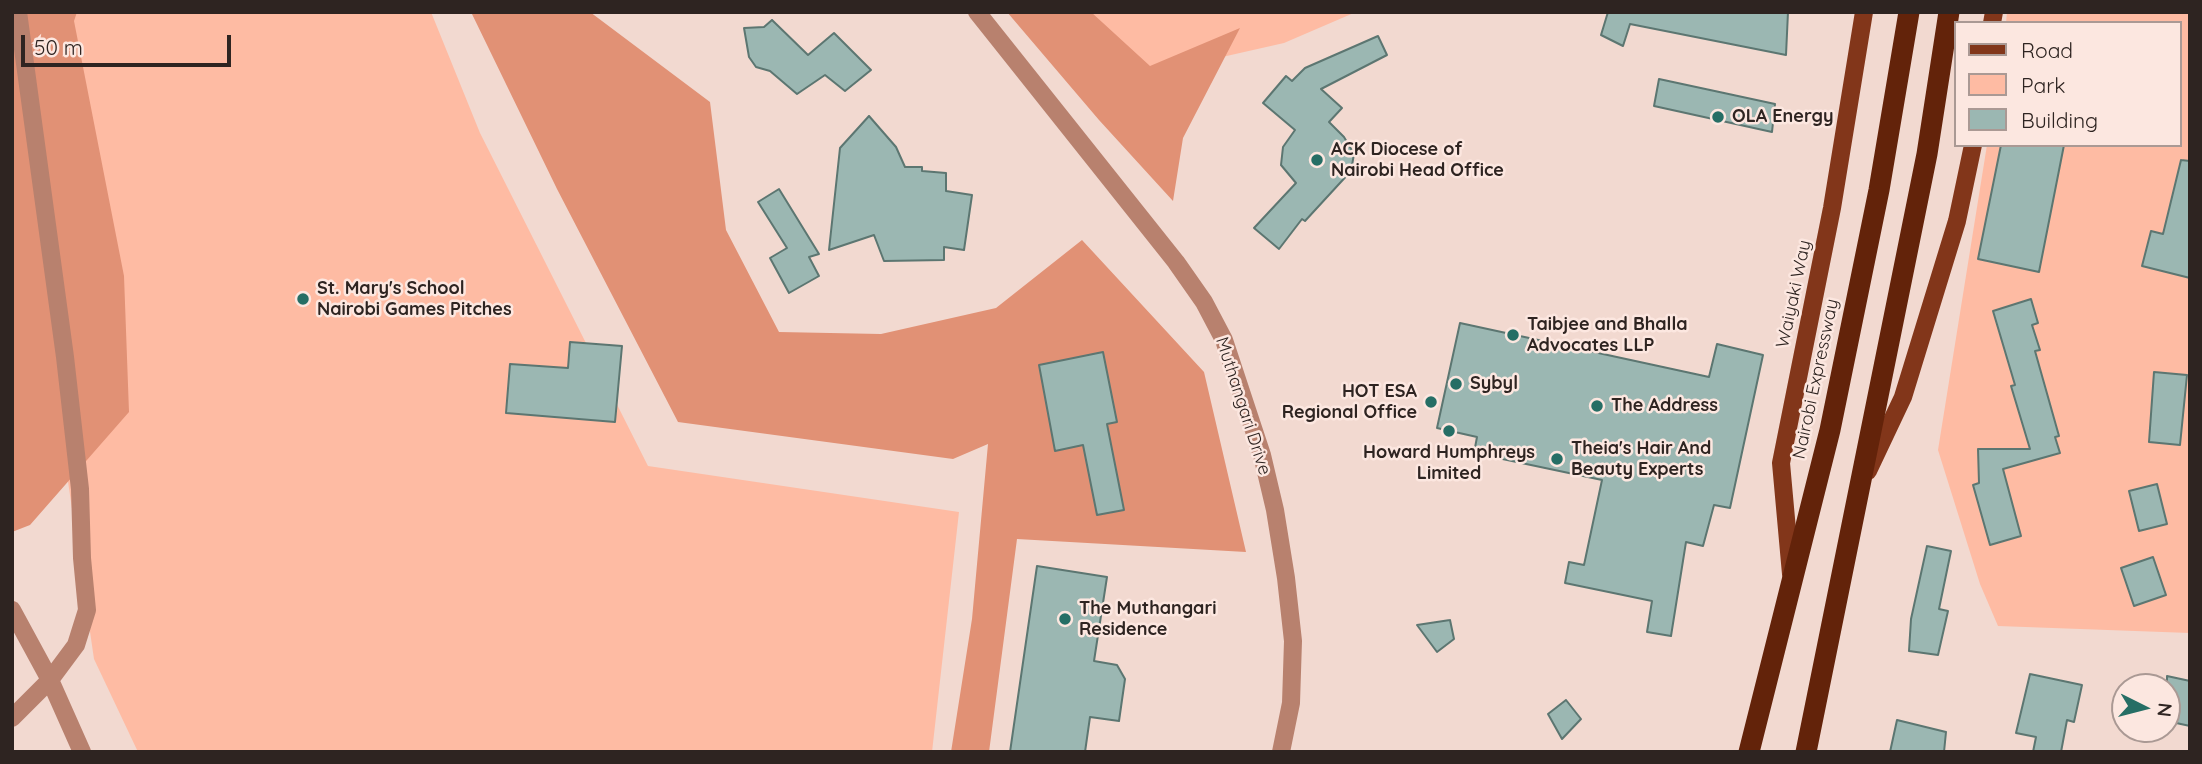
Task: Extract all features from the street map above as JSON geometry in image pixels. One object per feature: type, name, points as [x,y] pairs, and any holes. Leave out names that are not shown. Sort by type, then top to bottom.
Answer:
[{"type":"highway","name":"Nairobi Expressway","points":[[1749,752],[1830,430],[1879,190],[1909,12]]},
{"type":"highway","points":[[1806,752],[1927,154],[1949,12]]},
{"type":"main road","name":"Waiyaki Way","points":[[1791,584],[1780,463],[1832,208],[1864,12]]},
{"type":"main road","points":[[1859,490],[1903,397],[1957,221],[1973,147]]},
{"type":"street","points":[[12,718],[50,681],[76,645],[87,610],[80,489],[65,358],[18,12]]},
{"type":"street","name":"Muthangari Drive","points":[[977,12],[1176,262],[1204,302],[1224,340],[1262,455],[1275,510],[1286,578],[1293,641],[1291,704],[1281,752]]},
{"type":"street","points":[[12,610],[50,681],[82,752]]},
{"type":"green space","name":"St. Mary's School Nairobi Games Pitches","points":[[12,12],[431,12],[480,133],[648,466],[959,512],[932,752],[138,752],[94,659],[12,99]]},
{"type":"green space","points":[[1033,12],[1356,12],[1284,43],[1094,86]]},
{"type":"green space","points":[[2007,12],[2190,12],[2190,633],[1998,626],[1980,584],[1938,450],[1987,147],[2181,147],[2181,21],[2006,21]]},
{"type":"shaded area","points":[[12,12],[77,12],[74,21],[124,276],[129,412],[30,525],[12,532]]},
{"type":"shaded area","points":[[471,12],[590,12],[710,102],[726,230],[779,332],[881,334],[996,308],[1082,240],[1204,372],[1246,552],[1017,539],[989,752],[951,752],[972,619],[988,444],[953,459],[678,422],[557,189]]},
{"type":"shaded area","points":[[1007,12],[1091,12],[1150,66],[1240,28],[1183,138],[1173,201],[1099,120]]},
{"type":"building","points":[[1608,12],[1788,12],[1786,55],[1630,24],[1623,46],[1601,35]]},
{"type":"building","points":[[772,20],[808,55],[834,33],[871,70],[845,91],[825,75],[797,94],[770,71],[756,67],[749,57],[744,28],[764,27]]},
{"type":"building","name":"ACK Diocese of Nairobi Head Office","points":[[1378,36],[1387,55],[1321,89],[1342,108],[1329,122],[1344,137],[1354,154],[1351,171],[1305,221],[1302,219],[1279,249],[1254,228],[1296,183],[1281,165],[1283,147],[1295,130],[1263,103],[1286,76],[1292,81],[1305,68]]},
{"type":"building","points":[[1659,79],[1775,104],[1772,132],[1654,106]]},
{"type":"building","points":[[869,116],[896,147],[905,167],[922,167],[922,171],[946,173],[946,191],[972,195],[964,250],[944,247],[944,260],[884,261],[874,235],[829,250],[840,148]]},
{"type":"building","points":[[2001,147],[2064,147],[2039,272],[1978,259]]},
{"type":"building","points":[[2181,160],[2190,161],[2190,278],[2142,266],[2151,231],[2163,234]]},
{"type":"building","points":[[779,189],[819,254],[809,257],[819,276],[789,293],[770,258],[787,248],[758,202]]},
{"type":"building","points":[[2031,299],[2038,323],[2032,325],[2040,350],[2035,351],[2059,436],[2055,437],[2060,453],[2003,469],[2021,536],[1990,545],[1973,485],[1979,483],[1978,449],[2030,449],[1993,311]]},
{"type":"building","name":"The Address","points":[[1460,323],[1709,377],[1717,344],[1763,355],[1730,508],[1714,505],[1703,546],[1686,542],[1671,636],[1647,632],[1652,601],[1565,583],[1569,562],[1584,565],[1602,480],[1474,453],[1477,437],[1437,428]]},
{"type":"building","points":[[570,342],[622,346],[615,422],[506,413],[510,364],[568,368]]},
{"type":"building","points":[[1103,352],[1117,422],[1107,424],[1124,510],[1097,515],[1083,445],[1055,451],[1039,365]]},
{"type":"building","points":[[2154,372],[2187,375],[2180,445],[2149,442]]},
{"type":"building","points":[[2157,484],[2167,524],[2139,531],[2129,491]]},
{"type":"building","points":[[1927,546],[1951,551],[1939,609],[1948,611],[1938,655],[1909,651],[1911,619]]},
{"type":"building","points":[[2153,557],[2166,595],[2134,606],[2121,568]]},
{"type":"building","name":"The Muthangari Residence","points":[[1037,566],[1107,577],[1094,661],[1117,665],[1125,679],[1119,721],[1090,717],[1085,752],[1010,752]]},
{"type":"building","points":[[1450,620],[1454,639],[1437,652],[1417,625]]},
{"type":"building","points":[[2030,674],[2082,685],[2074,722],[2067,720],[2061,752],[2033,752],[2036,737],[2016,733]]},
{"type":"building","points":[[2181,679],[2190,681],[2190,726],[2181,724]]},
{"type":"building","points":[[1566,700],[1581,719],[1562,739],[1548,714]]},
{"type":"building","points":[[1897,720],[1946,732],[1944,752],[1890,752]]},
{"type":"place","name":"OLA Energy","points":[[1718,117]]},
{"type":"place","name":"ACK Diocese of Nairobi Head Office","points":[[1317,160]]},
{"type":"place","name":"St. Mary's School Nairobi Games Pitches","points":[[303,299]]},
{"type":"place","name":"Taibjee and Bhalla Advocates LLP","points":[[1513,335]]},
{"type":"place","name":"Sybyl","points":[[1456,384]]},
{"type":"place","name":"HOT ESA Regional Office","points":[[1431,402]]},
{"type":"place","name":"The Address","points":[[1597,406]]},
{"type":"place","name":"Howard Humphreys Limited","points":[[1449,431]]},
{"type":"place","name":"Theia's Hair And Beauty Experts","points":[[1557,459]]},
{"type":"place","name":"The Muthangari Residence","points":[[1065,619]]}]
